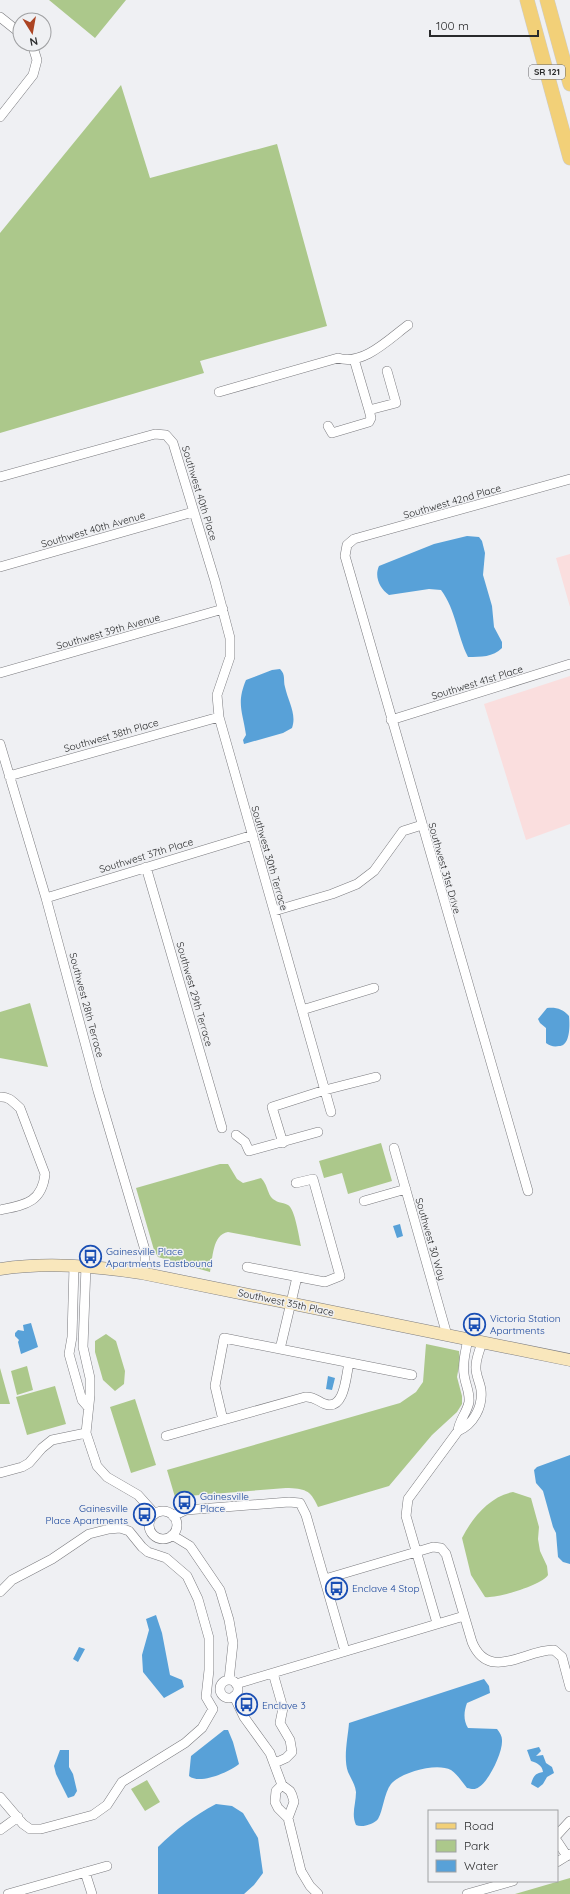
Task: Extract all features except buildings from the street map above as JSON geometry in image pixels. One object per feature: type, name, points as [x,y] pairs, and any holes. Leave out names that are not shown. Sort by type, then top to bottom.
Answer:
[{"type":"main road","name":"SR 121","points":[[527,0],[570,158]]},
{"type":"main road","name":"SR 121","points":[[547,0],[570,84]]},
{"type":"street","points":[[0,17],[12,27]]},
{"type":"street","points":[[0,117],[33,76],[37,60],[34,52]]},
{"type":"street","points":[[219,392],[338,358],[346,360],[354,359],[375,350],[408,325]]},
{"type":"street","points":[[328,426],[332,433],[369,422],[371,418],[354,359]]},
{"type":"street","points":[[369,410],[396,403],[387,371]]},
{"type":"street","name":"Southwest 40th Place","points":[[0,477],[160,434],[169,438],[173,443],[223,609]]},
{"type":"street","name":"Southwest 42nd Place","points":[[345,551],[354,539],[570,479]]},
{"type":"street","name":"Southwest 40th Avenue","points":[[0,567],[193,512]]},
{"type":"street","name":"Southwest 31st Drive","points":[[345,551],[345,560],[528,1191]]},
{"type":"street","name":"Southwest 39th Avenue","points":[[0,673],[223,609]]},
{"type":"street","name":"Southwest 30th Terrace","points":[[223,609],[230,638],[230,657],[217,695],[219,717],[331,1112]]},
{"type":"street","name":"Southwest 41st Place","points":[[391,720],[570,664]]},
{"type":"street","name":"Southwest 38th Place","points":[[9,776],[219,717]]},
{"type":"street","name":"Southwest 28th Terrace","points":[[0,744],[46,898],[98,1091],[145,1250],[145,1261],[141,1273]]},
{"type":"street","points":[[274,911],[332,894],[357,884],[374,871],[403,831],[422,825]]},
{"type":"street","name":"Southwest 37th Place","points":[[46,898],[252,835]]},
{"type":"street","name":"Southwest 29th Terrace","points":[[146,867],[222,1128]]},
{"type":"street","points":[[302,1010],[374,988]]},
{"type":"street","points":[[283,1143],[272,1107],[325,1090],[376,1077]]},
{"type":"street","points":[[0,1097],[3,1096],[13,1101],[20,1108],[45,1174],[44,1185],[39,1195],[24,1206],[0,1210]]},
{"type":"street","points":[[236,1135],[245,1142],[250,1151],[318,1132]]},
{"type":"street","name":"Southwest 30 Way","points":[[394,1148],[447,1335]]},
{"type":"street","points":[[247,1267],[325,1282],[340,1276],[313,1179],[296,1183]]},
{"type":"street","points":[[364,1201],[406,1189]]},
{"type":"street","points":[[80,1266],[69,1354],[82,1400],[88,1407]]},
{"type":"street","points":[[80,1266],[83,1347],[82,1363]]},
{"type":"street","name":"Southwest 35th Place","points":[[0,1269],[18,1267],[80,1266],[141,1273],[291,1302],[570,1360]]},
{"type":"street","points":[[280,1349],[297,1277]]},
{"type":"street","points":[[72,1337],[90,1389],[86,1434],[97,1466],[107,1477],[138,1495],[155,1514]]},
{"type":"street","points":[[223,1420],[215,1386],[224,1338],[412,1375]]},
{"type":"street","points":[[437,1623],[406,1516],[408,1499],[458,1431],[459,1424],[469,1402],[463,1368],[468,1339]]},
{"type":"street","points":[[458,1431],[464,1429],[473,1420],[480,1404],[481,1390],[476,1370],[482,1342]]},
{"type":"street","points":[[166,1436],[305,1397],[314,1397],[326,1404],[336,1403],[342,1396],[349,1363]]},
{"type":"street","points":[[463,1368],[476,1370]]},
{"type":"street","points":[[0,1473],[22,1467],[29,1463],[42,1448],[52,1440],[86,1434]]},
{"type":"street","points":[[173,1516],[186,1510],[289,1502],[300,1503],[306,1515],[345,1651]]},
{"type":"street","points":[[164,1511],[173,1516],[176,1527],[172,1535],[161,1539],[153,1535],[149,1526],[149,1521],[155,1514],[164,1511]]},
{"type":"street","points":[[0,1592],[12,1580],[52,1559],[89,1534],[98,1531],[120,1528],[129,1531],[148,1552],[166,1558],[188,1576],[198,1599],[209,1638],[210,1661],[206,1697],[213,1709]]},
{"type":"street","points":[[142,1547],[153,1535]]},
{"type":"street","points":[[0,1797],[30,1829],[40,1829],[93,1815],[101,1811],[107,1805],[122,1782],[185,1744],[202,1728],[213,1709],[238,1692],[233,1682],[233,1643],[229,1620],[220,1590],[190,1546],[172,1535]]},
{"type":"street","points":[[324,1579],[433,1547],[444,1550],[474,1648],[483,1657],[496,1662],[504,1662],[554,1650],[562,1657],[570,1687]]},
{"type":"street","points":[[288,1818],[294,1802],[292,1795],[290,1791],[282,1785],[275,1763],[264,1742],[244,1717],[230,1696],[222,1693],[221,1687],[224,1682],[233,1682],[272,1673],[464,1616]]},
{"type":"street","points":[[272,1673],[283,1708],[280,1724],[290,1740],[292,1752],[286,1758],[275,1763]]},
{"type":"street","points":[[282,1785],[276,1792],[275,1802],[278,1808],[288,1818],[301,1871],[310,1886],[318,1894]]},
{"type":"street","points":[[0,1830],[18,1817]]},
{"type":"street","points":[[558,1834],[570,1821]]},
{"type":"street","points":[[558,1842],[568,1855],[558,1861]]},
{"type":"street","points":[[8,1894],[107,1866]]},
{"type":"street","points":[[85,1872],[92,1894]]},
{"type":"street","points":[[467,1894],[509,1882]]},
{"type":"shaded area","points":[[570,554],[570,607],[556,558]]},
{"type":"shaded area","points":[[570,676],[570,824],[526,840],[484,704]]},
{"type":"green space","points":[[49,0],[126,0],[95,38]]},
{"type":"green space","points":[[121,85],[150,178],[277,144],[327,326],[200,361],[204,373],[0,433],[0,233]]},
{"type":"green space","points":[[30,1003],[48,1067],[0,1058],[0,1012]]},
{"type":"green space","points":[[381,1143],[392,1181],[348,1194],[342,1173],[324,1178],[319,1161]]},
{"type":"green space","points":[[220,1164],[228,1164],[237,1179],[243,1183],[261,1178],[273,1199],[288,1205],[295,1217],[301,1246],[228,1232],[223,1234],[216,1242],[210,1272],[158,1257],[154,1250],[136,1188]]},
{"type":"green space","points":[[106,1334],[116,1341],[125,1371],[124,1384],[115,1391],[103,1380],[95,1352],[95,1341]]},
{"type":"green space","points":[[426,1344],[459,1351],[460,1360],[457,1377],[462,1396],[462,1404],[457,1412],[432,1435],[389,1486],[318,1507],[309,1493],[293,1488],[175,1497],[167,1470],[400,1403],[416,1392],[423,1382]]},
{"type":"green space","points":[[27,1366],[33,1390],[17,1395],[11,1371]]},
{"type":"green space","points":[[0,1368],[10,1404],[0,1404]]},
{"type":"green space","points":[[55,1386],[66,1424],[27,1435],[16,1397]]},
{"type":"green space","points":[[135,1399],[156,1465],[131,1473],[110,1407]]},
{"type":"green space","points":[[513,1492],[531,1498],[539,1527],[538,1539],[540,1551],[547,1566],[548,1575],[537,1583],[508,1594],[485,1597],[471,1575],[462,1538],[476,1516],[489,1503],[505,1494]]},
{"type":"green space","points":[[147,1780],[160,1802],[145,1811],[131,1789]]},
{"type":"green space","points":[[570,1878],[570,1894],[515,1894],[558,1882]]},
{"type":"water","points":[[467,536],[479,537],[482,541],[485,553],[483,575],[492,606],[494,627],[502,642],[502,648],[498,651],[491,655],[482,657],[468,657],[450,606],[441,590],[429,589],[389,595],[381,586],[377,574],[379,566],[434,544]]},
{"type":"water","points":[[280,669],[284,675],[285,687],[293,713],[292,728],[283,733],[244,744],[243,740],[246,735],[241,708],[241,695],[246,680],[272,670]]},
{"type":"water","points":[[547,1008],[559,1009],[569,1016],[568,1035],[563,1045],[551,1046],[546,1043],[546,1028],[538,1019]]},
{"type":"water","points":[[400,1224],[403,1236],[397,1238],[393,1226]]},
{"type":"water","points":[[31,1323],[38,1347],[21,1354],[18,1342],[19,1340],[15,1336],[15,1333],[18,1330],[24,1331],[23,1325]]},
{"type":"water","points":[[328,1376],[335,1378],[332,1390],[326,1389]]},
{"type":"water","points":[[570,1455],[570,1564],[563,1562],[558,1557],[556,1533],[543,1491],[536,1483],[534,1470],[537,1467]]},
{"type":"water","points":[[156,1615],[162,1633],[170,1675],[182,1680],[184,1687],[164,1698],[143,1672],[142,1655],[149,1630],[146,1619]]},
{"type":"water","points":[[79,1647],[85,1649],[78,1662],[73,1659]]},
{"type":"water","points":[[484,1679],[489,1686],[490,1693],[467,1703],[464,1716],[468,1728],[497,1729],[502,1737],[502,1745],[498,1759],[491,1773],[483,1784],[476,1789],[467,1788],[458,1776],[451,1770],[445,1768],[428,1768],[411,1772],[391,1784],[380,1816],[376,1821],[365,1826],[356,1825],[354,1813],[356,1792],[348,1772],[346,1760],[349,1723]]},
{"type":"water","points":[[224,1730],[228,1730],[239,1764],[229,1771],[207,1778],[200,1779],[189,1776],[191,1756]]},
{"type":"water","points":[[539,1747],[541,1751],[536,1756],[543,1755],[546,1763],[552,1767],[554,1773],[547,1777],[543,1784],[538,1788],[531,1784],[538,1773],[543,1772],[542,1768],[531,1761],[527,1750]]},
{"type":"water","points":[[60,1750],[69,1750],[69,1767],[73,1774],[77,1791],[74,1796],[68,1798],[56,1774],[54,1766]]},
{"type":"water","points":[[216,1804],[232,1806],[243,1813],[258,1838],[263,1873],[254,1885],[244,1894],[158,1894],[158,1847],[186,1823]]},
{"type":"place","name":"Gainesville Place Apartments Eastbound","points":[[90,1257]]},
{"type":"place","name":"Victoria Station Apartments","points":[[474,1324]]},
{"type":"place","name":"Gainesville Place","points":[[185,1502]]},
{"type":"place","name":"Gainesville Place Apartments","points":[[144,1514]]},
{"type":"place","name":"Enclave 4 Stop","points":[[337,1588]]},
{"type":"place","name":"Enclave 3","points":[[246,1705]]}]
